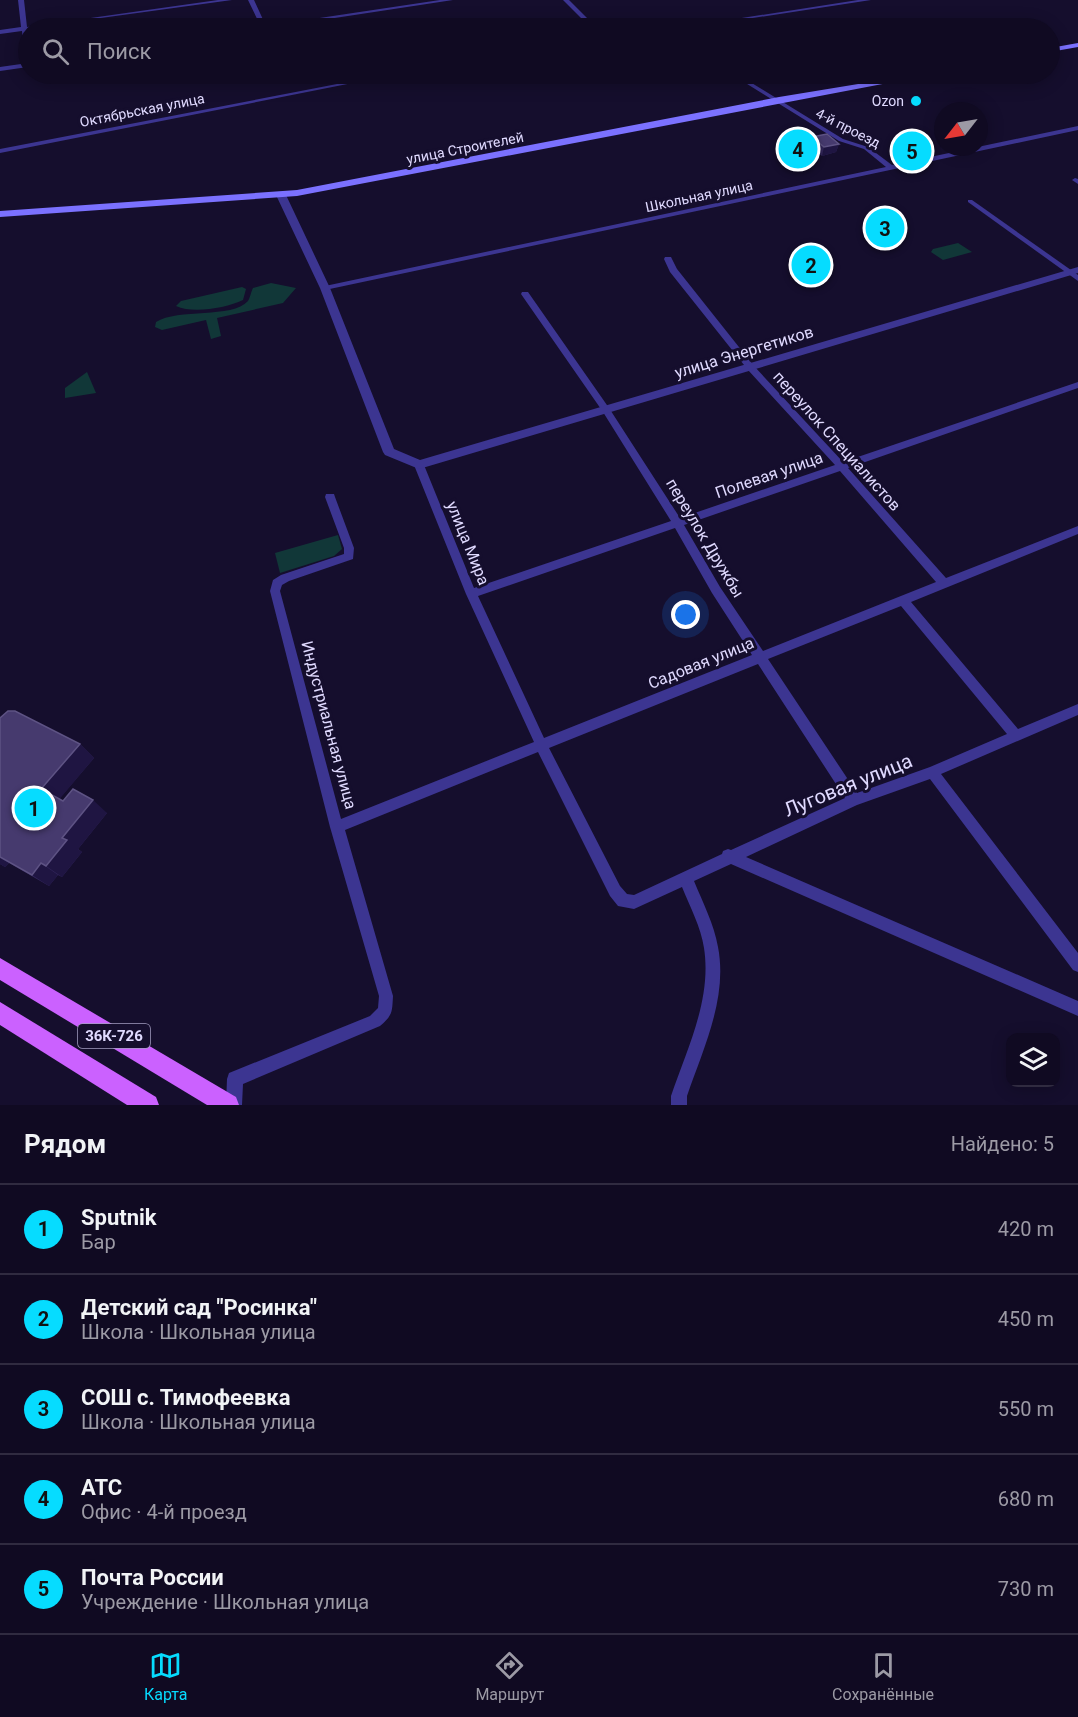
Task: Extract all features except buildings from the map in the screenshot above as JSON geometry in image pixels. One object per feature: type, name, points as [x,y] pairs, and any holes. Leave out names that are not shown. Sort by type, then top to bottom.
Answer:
[{"type":"main road","points":[[1060,48],[1078,45]]},
{"type":"main road","name":"улица Строителей","points":[[0,214],[280,195],[402,175],[779,100],[873,84]]},
{"type":"main road","name":"36К-726","points":[[0,968],[228,1105]]},
{"type":"main road","name":"36К-726","points":[[0,1013],[148,1105]]},
{"type":"street","points":[[21,0],[23,18]]},
{"type":"street","points":[[102,18],[229,0]]},
{"type":"street","points":[[251,0],[259,18]]},
{"type":"street","points":[[330,18],[450,0]]},
{"type":"street","points":[[566,0],[584,18]]},
{"type":"street","points":[[755,18],[868,0]]},
{"type":"street","points":[[0,32],[18,30]]},
{"type":"street","points":[[0,69],[18,65]]},
{"type":"street","name":"Октябрьская улица","points":[[0,151],[344,84]]},
{"type":"street","name":"4-й проезд","points":[[751,84],[841,140],[866,148],[890,167]]},
{"type":"street","name":"Школьная улица","points":[[325,288],[1078,128]]},
{"type":"street","points":[[280,195],[325,288],[389,452],[419,465]]},
{"type":"street","points":[[970,201],[1075,274]]},
{"type":"street","name":"переулок Специалистов","points":[[668,259],[673,270],[751,368],[841,466],[944,584]]},
{"type":"street","name":"улица Энергетиков","points":[[419,465],[1075,274]]},
{"type":"street","name":"переулок Дружбы","points":[[525,294],[606,410],[678,523],[716,590],[854,800]]},
{"type":"street","name":"Полевая улица","points":[[471,594],[1078,385]]},
{"type":"street","name":"улица Мира","points":[[419,465],[471,594],[541,745],[615,891],[623,901],[634,902]]},
{"type":"street","name":"Индустриальная улица","points":[[234,1105],[235,1079],[375,1022],[385,1012],[386,996],[337,827],[275,591],[277,583],[285,578],[349,556],[349,548],[330,497]]},
{"type":"street","name":"Садовая улица","points":[[337,827],[1078,530]]},
{"type":"street","points":[[903,600],[1016,736]]},
{"type":"street","name":"Луговая улица","points":[[634,902],[728,856],[854,800],[932,772],[1078,709]]},
{"type":"street","points":[[932,772],[1078,965]]},
{"type":"street","points":[[728,856],[1078,1009]]},
{"type":"street","points":[[679,1105],[679,1096],[714,987],[711,945],[685,877]]},
{"type":"green space","points":[[958,243],[972,252],[943,260],[931,252],[933,249]]},
{"type":"green space","points":[[271,283],[296,288],[283,303],[217,318],[221,336],[211,339],[206,320],[162,330],[155,327],[156,322],[177,315],[230,310],[248,301],[253,288]]},
{"type":"green space","points":[[242,287],[246,289],[243,300],[228,305],[200,310],[176,306],[181,301]]},
{"type":"green space","points":[[87,372],[96,393],[65,398],[65,388]]},
{"type":"green space","points":[[338,535],[342,549],[334,556],[280,573],[275,553]]},
{"type":"place","name":"Ozon","points":[[916,101]]},
{"type":"place","name":"АТС","points":[[798,149]]},
{"type":"place","name":"Почта России","points":[[912,151]]},
{"type":"place","name":"СОШ с. Тимофеевка","points":[[885,228]]},
{"type":"place","name":"Детский сад \"Росинка\"","points":[[811,265]]},
{"type":"place","name":"Sputnik","points":[[34,808]]}]
